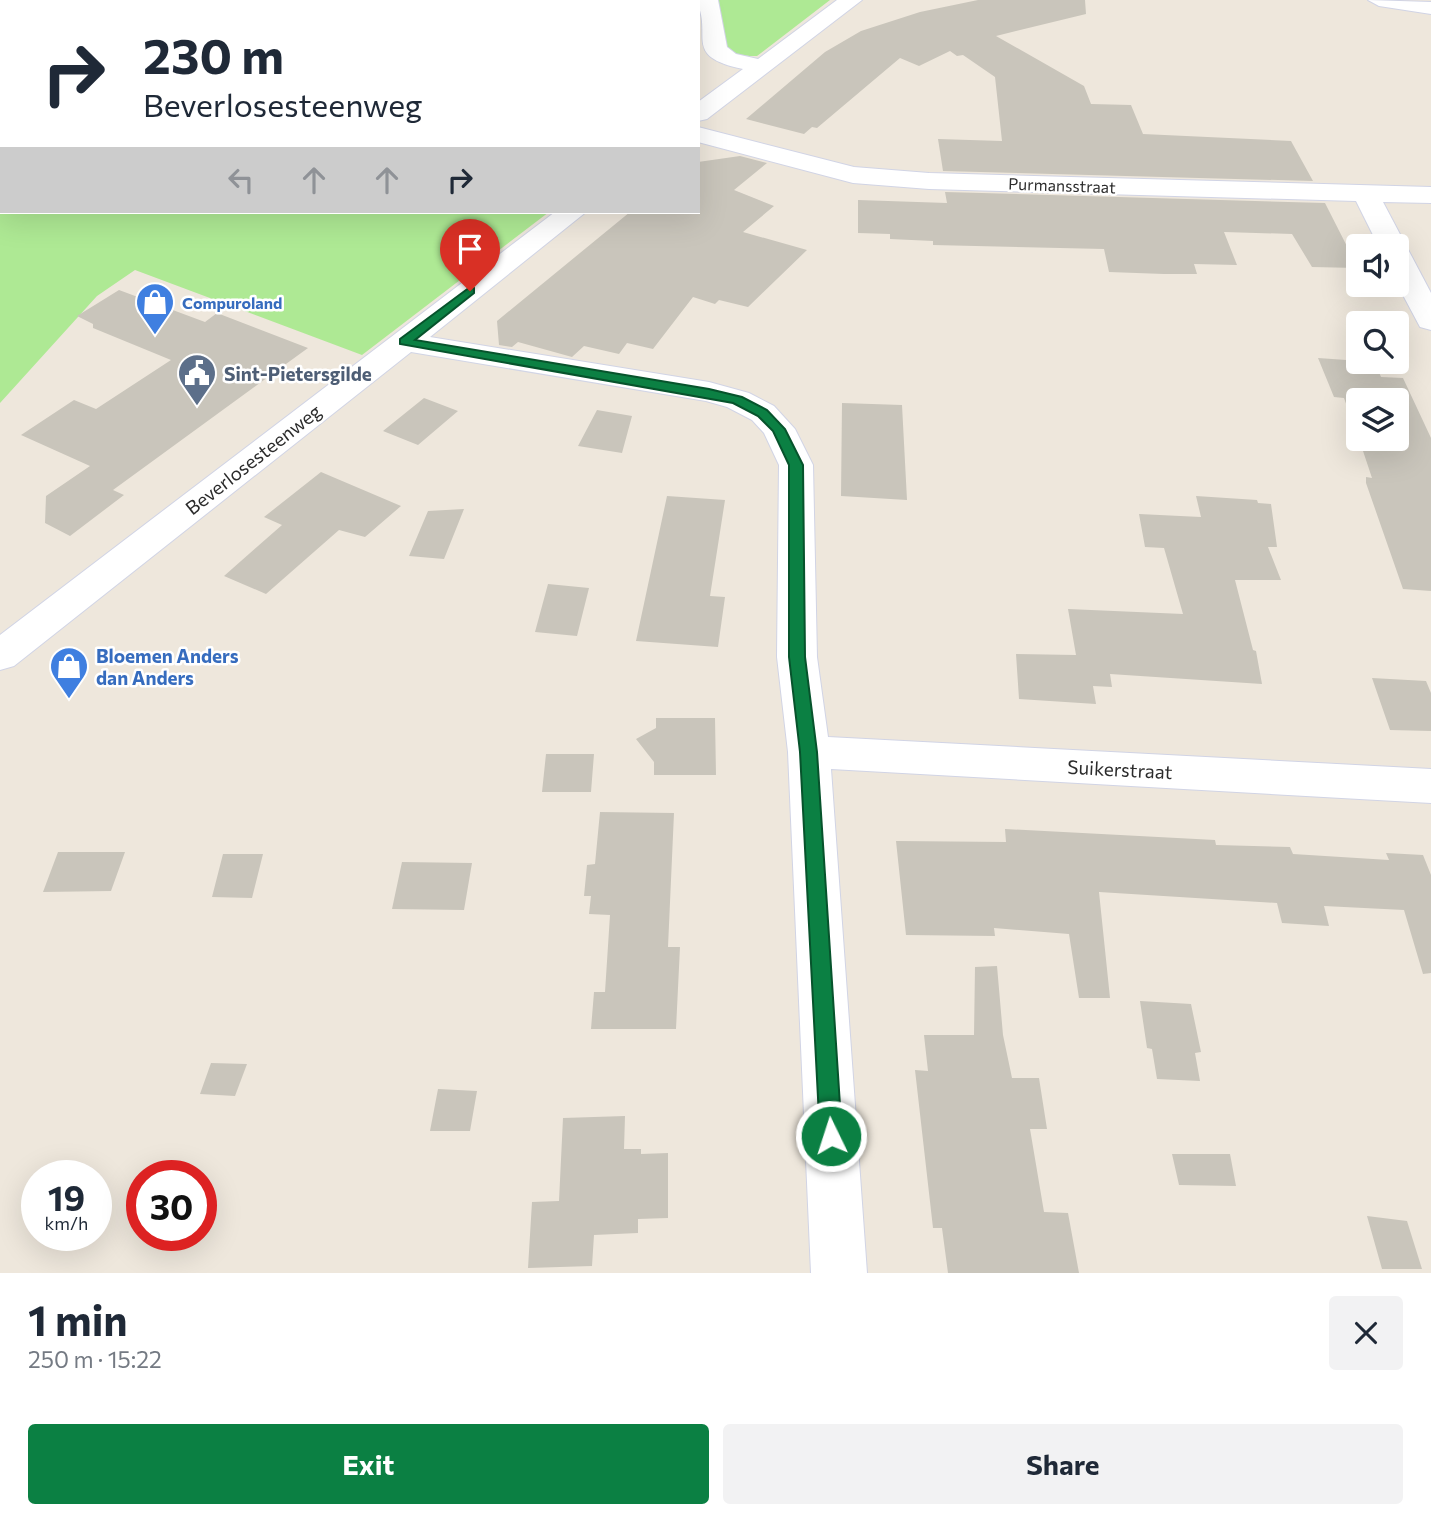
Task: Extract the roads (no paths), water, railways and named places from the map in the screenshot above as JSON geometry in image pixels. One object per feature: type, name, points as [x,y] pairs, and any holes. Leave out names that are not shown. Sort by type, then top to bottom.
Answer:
[{"type":"street","points":[[707,0],[716,50],[728,59],[760,66]]},
{"type":"street","points":[[700,112],[851,0]]},
{"type":"street","points":[[1379,0],[1431,8]]},
{"type":"street","name":"Purmansstraat","points":[[700,135],[853,175],[943,182],[1431,195]]},
{"type":"street","points":[[1366,194],[1386,234]]},
{"type":"street","name":"Beverlosesteenweg","points":[[0,656],[569,214]]},
{"type":"street","points":[[1409,278],[1431,321]]},
{"type":"street","points":[[404,342],[738,400],[763,413],[779,429],[796,465],[797,657],[808,752],[839,1273]]},
{"type":"street","name":"Suikerstraat","points":[[808,752],[1431,786]]},
{"type":"place","name":"Compuroland","points":[[155,336]]},
{"type":"place","name":"Sint-Pietersgilde","points":[[197,407]]},
{"type":"place","name":"Bloemen Anders dan Anders","points":[[69,700]]}]
